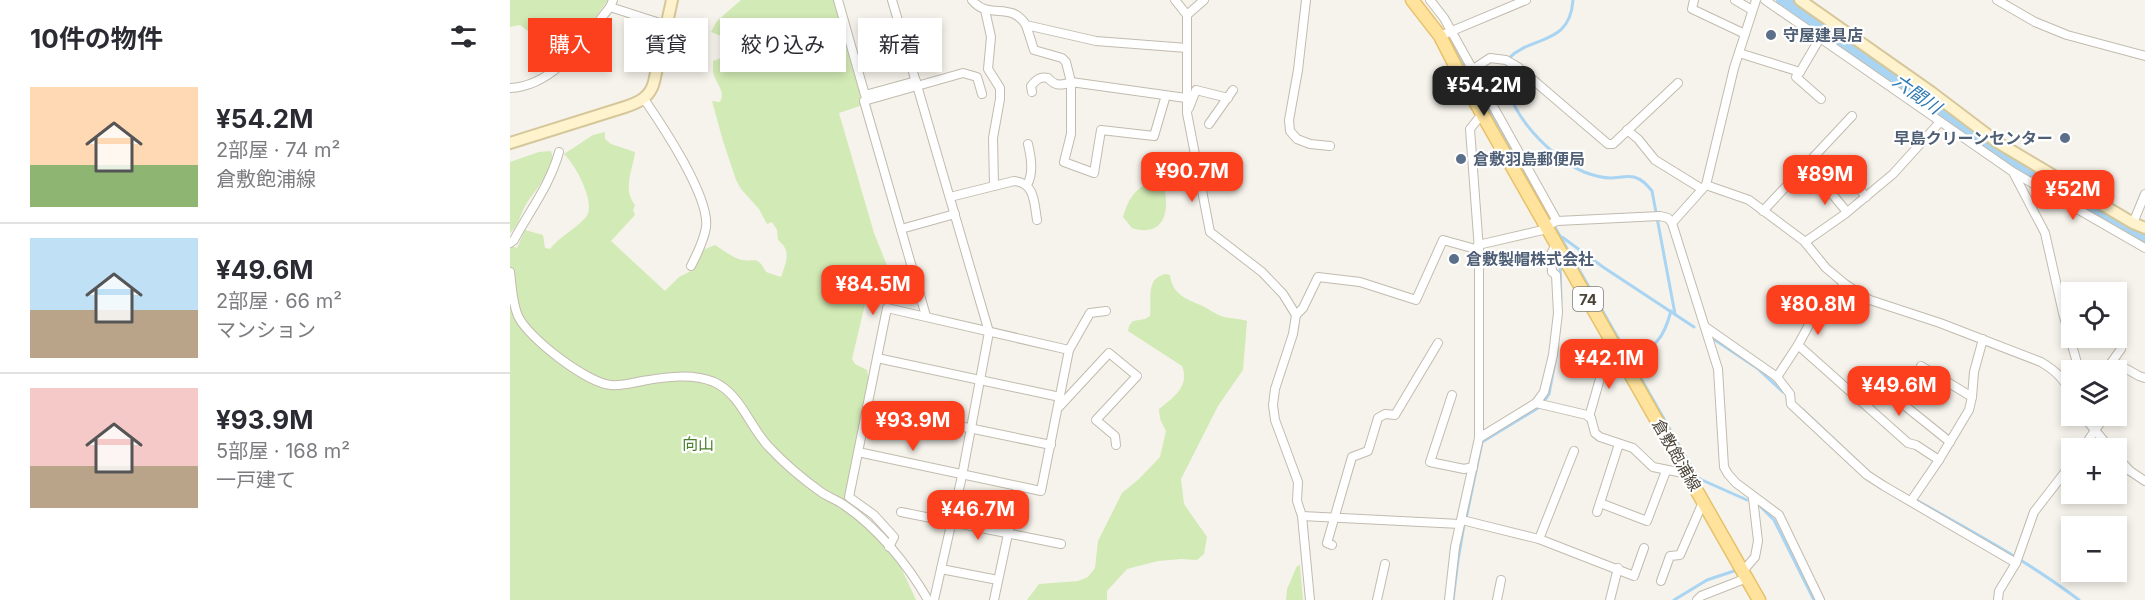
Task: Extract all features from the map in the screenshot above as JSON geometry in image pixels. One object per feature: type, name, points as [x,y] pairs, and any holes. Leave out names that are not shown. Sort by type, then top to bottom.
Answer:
[{"type":"main road","points":[[668,18],[672,0]]},
{"type":"main road","name":"倉敷飽浦線","points":[[1412,0],[1445,34],[1467,73],[1482,114],[1551,224],[1556,244],[1759,600]]},
{"type":"main road","points":[[1800,0],[1931,92],[2021,160],[2145,228]]},
{"type":"main road","points":[[510,143],[626,107],[644,99],[652,88],[656,72]]},
{"type":"street","points":[[838,0],[865,95],[963,73],[977,77],[982,94]]},
{"type":"street","points":[[892,0],[989,332],[962,476],[934,600]]},
{"type":"street","points":[[972,0],[976,6],[985,10],[1005,8],[1013,10],[1021,16],[1026,25],[1034,50],[1062,58],[1066,62],[1071,82],[1071,134],[1064,162],[1094,173],[1101,130],[1154,136],[1166,95]]},
{"type":"street","points":[[1175,0],[1187,15],[1187,112],[1210,232],[1262,272],[1283,294],[1296,315]]},
{"type":"street","points":[[1187,15],[1204,0]]},
{"type":"street","points":[[1306,0],[1298,70],[1288,120],[1290,130],[1297,139],[1310,144],[1330,146]]},
{"type":"street","points":[[1430,0],[1444,18],[1445,34],[1526,0]]},
{"type":"street","points":[[1694,0],[1692,9],[1745,34]]},
{"type":"street","points":[[1735,0],[1752,10]]},
{"type":"street","points":[[1672,223],[1704,187],[1739,53],[1756,0]]},
{"type":"street","points":[[1766,0],[2014,171],[2145,248]]},
{"type":"street","points":[[1997,0],[2035,22],[2067,35],[2145,56]]},
{"type":"street","points":[[510,88],[531,84],[565,61],[611,4],[648,18]]},
{"type":"street","points":[[985,10],[991,37],[988,69],[1000,88],[993,138],[993,186]]},
{"type":"street","points":[[1026,25],[1096,41],[1188,48]]},
{"type":"street","points":[[1820,38],[1796,77],[1821,99]]},
{"type":"street","points":[[1739,53],[1800,72]]},
{"type":"street","points":[[1551,224],[1467,73],[1490,58],[1508,61],[1608,144],[1613,144],[1678,83]]},
{"type":"street","points":[[1032,92],[1031,86],[1036,79],[1044,77],[1053,84],[1059,85],[1071,82],[1186,98]]},
{"type":"street","points":[[917,83],[864,101],[926,316]]},
{"type":"street","points":[[1187,112],[1196,90],[1228,98]]},
{"type":"street","points":[[1209,124],[1233,90]]},
{"type":"street","points":[[644,99],[700,195],[706,226],[700,248],[690,266]]},
{"type":"street","points":[[1449,600],[1454,555],[1479,438],[1478,248],[1470,129],[1482,114]]},
{"type":"street","points":[[1763,211],[1852,116]]},
{"type":"street","points":[[1805,242],[1847,212],[1893,174],[1940,122]]},
{"type":"street","points":[[1628,130],[1655,160],[1704,187],[1749,200],[1805,242],[1826,268],[1845,284],[1870,300],[1983,339],[2041,362],[2061,376]]},
{"type":"street","points":[[1028,144],[1031,178],[1028,185]]},
{"type":"street","points":[[510,243],[514,240],[553,173],[559,152]]},
{"type":"street","points":[[1844,169],[1866,197]]},
{"type":"street","points":[[2014,171],[2045,233],[2062,313],[2076,360]]},
{"type":"street","points":[[950,198],[1014,181],[1028,185],[1032,190],[1037,220]]},
{"type":"street","points":[[1823,183],[1847,212]]},
{"type":"street","points":[[2133,223],[2145,194]]},
{"type":"street","points":[[901,230],[955,214]]},
{"type":"street","points":[[1310,600],[1302,516],[1297,501],[1298,482],[1275,420],[1273,405],[1275,389],[1293,334],[1296,315],[1303,308],[1318,277],[1359,282],[1416,300],[1443,240],[1478,248],[1551,224],[1658,217],[1668,218],[1672,223],[1707,328],[1718,369],[1724,466],[1728,474],[1753,498],[1767,504],[1779,515],[1820,600]]},
{"type":"street","points":[[1479,438],[1536,402],[1544,392],[1558,313],[1556,275],[1552,272],[1551,254],[1556,244]]},
{"type":"street","points":[[510,272],[512,295],[519,319],[533,335],[569,365],[592,380],[611,385],[684,376],[715,382],[735,400],[768,447],[820,491],[862,519],[889,547],[919,584],[928,600]]},
{"type":"street","points":[[1777,377],[1798,345],[1816,310],[1845,284]]},
{"type":"street","points":[[889,547],[894,537],[874,515],[849,497],[887,308],[1069,350]]},
{"type":"street","points":[[858,452],[1041,491],[1069,350],[1090,313],[1106,311]]},
{"type":"street","points":[[1707,328],[1777,377],[1790,394],[1791,404],[1867,475],[2017,560]]},
{"type":"street","points":[[1911,501],[1969,410],[1974,372],[1983,339]]},
{"type":"street","points":[[1332,544],[1327,543],[1352,457],[1368,451],[1378,418],[1385,414],[1395,415],[1438,343]]},
{"type":"street","points":[[1798,345],[1908,443],[1916,445],[1939,460]]},
{"type":"street","points":[[2115,360],[2121,349]]},
{"type":"street","points":[[1058,408],[1109,353],[1137,376],[1096,420],[1115,436],[1116,446]]},
{"type":"street","points":[[1621,356],[1603,368],[1589,417],[1595,433],[1600,437],[1633,448],[1653,467],[1688,474]]},
{"type":"street","points":[[877,358],[1060,397]]},
{"type":"street","points":[[1921,366],[1972,397]]},
{"type":"street","points":[[2127,369],[2145,378]]},
{"type":"street","points":[[1864,373],[1950,442]]},
{"type":"street","points":[[1452,395],[1430,462],[1464,469],[1473,467]]},
{"type":"street","points":[[1536,402],[1589,417]]},
{"type":"street","points":[[867,407],[1051,445]]},
{"type":"street","points":[[2090,426],[2101,438]]},
{"type":"street","points":[[2090,438],[2098,426]]},
{"type":"street","points":[[1597,513],[1619,444]]},
{"type":"street","points":[[1539,539],[1574,451]]},
{"type":"street","points":[[2127,468],[2145,481]]},
{"type":"street","points":[[1600,503],[1647,521],[1666,471]]},
{"type":"street","points":[[1998,600],[1999,591],[2017,560],[2034,512],[2061,477]]},
{"type":"street","points":[[994,600],[1018,487]]},
{"type":"street","points":[[1697,600],[1745,574],[1755,558],[1758,541],[1753,498]]},
{"type":"street","points":[[1661,581],[1670,556],[1680,555],[1703,502]]},
{"type":"street","points":[[901,512],[1061,544]]},
{"type":"street","points":[[1302,516],[1461,522],[1539,539],[1634,576],[1644,548]]},
{"type":"street","points":[[1377,600],[1385,564]]},
{"type":"street","points":[[941,568],[998,580]]},
{"type":"street","points":[[1611,600],[1618,568]]},
{"type":"street","points":[[1497,600],[1502,580]]},
{"type":"green space","points":[[510,0],[608,0],[594,18],[528,18],[528,31],[520,25],[510,27]]},
{"type":"green space","name":"向山","points":[[741,0],[834,0],[839,18],[720,18]]},
{"type":"green space","name":"向山","points":[[720,18],[720,36],[711,32]]},
{"type":"green space","name":"向山","points":[[846,43],[863,105],[839,113],[874,233],[888,268],[891,285],[888,293],[865,304],[852,359],[855,364],[867,370],[869,383],[845,509],[861,521],[898,561],[916,600],[510,600],[510,245],[517,248],[525,230],[543,235],[545,248],[550,249],[586,217],[589,211],[587,194],[574,166],[564,154],[593,135],[605,132],[605,139],[611,144],[635,152],[629,179],[629,192],[635,205],[633,210],[635,215],[611,241],[665,291],[679,277],[695,269],[703,250],[715,245],[739,259],[756,260],[766,272],[781,277],[787,257],[785,248],[778,240],[777,230],[772,222],[767,224],[759,209],[741,189],[723,141],[712,101],[720,102],[722,98],[713,72],[713,61],[720,58],[720,72],[846,72]]},
{"type":"green space","points":[[551,151],[552,157],[548,170],[510,233],[510,162],[539,152]]},
{"type":"green space","points":[[1162,180],[1165,190],[1164,218],[1153,229],[1132,228],[1123,217],[1128,203],[1144,185]]},
{"type":"green space","points":[[1170,275],[1176,291],[1184,297],[1220,316],[1247,321],[1243,370],[1218,406],[1181,479],[1184,504],[1207,537],[1204,554],[1197,560],[1158,561],[1127,569],[1107,591],[1107,600],[1027,600],[1039,584],[1078,581],[1088,577],[1095,568],[1098,541],[1122,493],[1160,457],[1166,431],[1160,419],[1159,409],[1179,391],[1184,373],[1182,366],[1128,331],[1133,321],[1150,316],[1152,285],[1159,276]]},
{"type":"green space","points":[[1300,565],[1303,600],[1286,600],[1287,589],[1297,566]]},
{"type":"waterway","points":[[1573,0],[1570,15],[1565,25],[1557,33],[1518,51],[1509,58],[1506,74],[1509,91],[1516,109],[1527,125],[1555,154],[1570,165],[1601,177],[1634,177],[1646,184],[1652,191],[1675,314]]},
{"type":"waterway","name":"六間川","points":[[1784,0],[1897,77],[2015,164],[2145,239]]},
{"type":"waterway","points":[[1450,40],[1697,477],[1747,500]]},
{"type":"waterway","points":[[1562,237],[1694,327]]},
{"type":"waterway","points":[[1560,262],[1561,302]]},
{"type":"waterway","points":[[1630,359],[1657,341],[1665,329],[1671,311]]},
{"type":"waterway","points":[[1712,338],[1757,368],[1783,392]]},
{"type":"waterway","points":[[1545,400],[1549,394],[1555,362]]},
{"type":"waterway","points":[[1466,519],[1482,442],[1538,408]]},
{"type":"waterway","points":[[1802,409],[1871,474]]},
{"type":"waterway","points":[[1918,501],[2021,560],[2079,600]]},
{"type":"waterway","points":[[1761,507],[1774,520],[1814,600]]},
{"type":"waterway","points":[[1453,600],[1464,525]]},
{"type":"waterway","points":[[1674,600],[1707,580],[1737,570]]},
{"type":"place","name":"守屋建具店","points":[[1771,35]]},
{"type":"place","name":"早島クリーンセンター","points":[[2065,138]]},
{"type":"place","name":"倉敷羽島郵便局","points":[[1461,159]]},
{"type":"place","name":"倉敷製帽株式会社","points":[[1454,259]]}]
